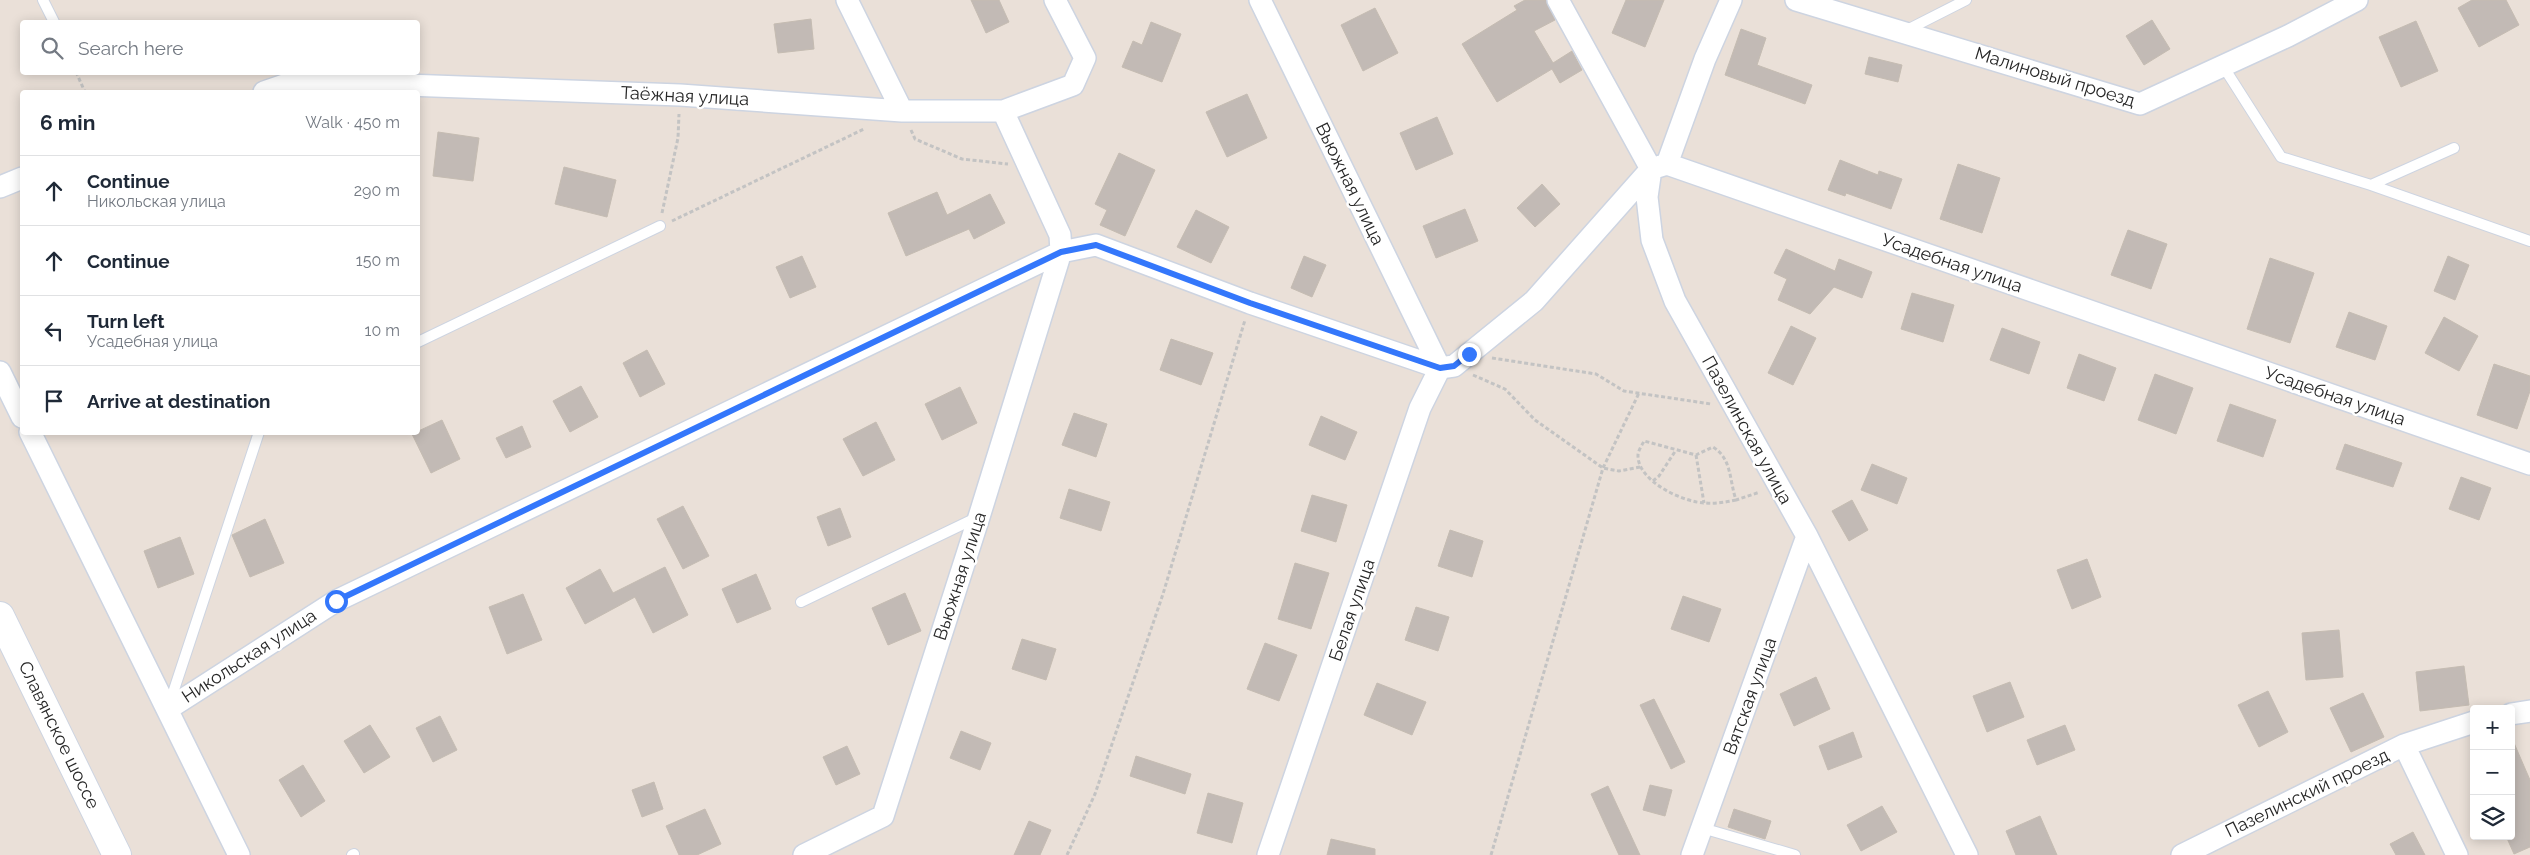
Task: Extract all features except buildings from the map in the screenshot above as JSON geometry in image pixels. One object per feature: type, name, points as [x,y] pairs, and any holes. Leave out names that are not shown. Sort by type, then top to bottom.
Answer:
[{"type":"main road","name":"Славянское шоссе","points":[[0,616],[117,855]]},
{"type":"street","points":[[847,0],[902,111]]},
{"type":"street","name":"Таёжная улица","points":[[270,90],[296,82],[680,95],[902,111],[1002,110],[1073,84],[1084,58],[1055,0]]},
{"type":"street","name":"Вьюжная улица","points":[[1260,0],[1455,363]]},
{"type":"street","points":[[1558,0],[1659,166]]},
{"type":"street","points":[[1455,363],[1534,300],[1659,166],[1732,0]]},
{"type":"street","name":"Малиновый проезд","points":[[1796,0],[1904,31],[2140,104],[2223,66],[2357,0]]},
{"type":"street","points":[[1002,110],[1060,235],[1061,252]]},
{"type":"street","name":"Пазелинская улица","points":[[1659,166],[1647,197],[1652,240],[1661,269],[1675,301],[1807,536],[1967,855]]},
{"type":"street","name":"Усадебная улица","points":[[1659,166],[2530,464]]},
{"type":"street","points":[[0,187],[20,179]]},
{"type":"street","name":"Никольская улица","points":[[168,709],[336,601],[1061,252],[1096,245],[1250,303],[1455,363]]},
{"type":"street","name":"Вьюжная улица","points":[[804,855],[882,816],[979,517],[1061,252]]},
{"type":"street","name":"Белая улица","points":[[1268,855],[1420,408],[1455,363]]},
{"type":"street","points":[[0,372],[20,413]]},
{"type":"street","points":[[31,435],[239,855]]},
{"type":"street","name":"Вятская улица","points":[[1692,855],[1807,536]]},
{"type":"street","points":[[2515,713],[2530,711]]},
{"type":"street","points":[[2404,745],[2470,723]]},
{"type":"street","name":"Пазелинский проезд","points":[[2182,855],[2404,745],[2457,855]]},
{"type":"lane","points":[[44,0],[53,20]]},
{"type":"lane","points":[[1904,31],[1966,0]]},
{"type":"lane","points":[[2223,66],[2281,157],[2371,185],[2530,241]]},
{"type":"lane","points":[[2371,185],[2454,148]]},
{"type":"lane","points":[[420,341],[660,226]]},
{"type":"lane","points":[[168,709],[258,435]]},
{"type":"lane","points":[[801,602],[979,517]]},
{"type":"lane","points":[[1702,828],[1795,855]]},
{"type":"path","points":[[77,75],[84,90]]},
{"type":"path","points":[[660,226],[678,138],[680,95]]},
{"type":"path","points":[[902,111],[915,140],[962,159],[1028,166]]},
{"type":"path","points":[[660,226],[867,128]]},
{"type":"path","points":[[1067,855],[1095,794],[1164,594],[1250,303]]},
{"type":"path","points":[[1455,363],[1596,374],[1624,391],[1702,404],[1733,404]]},
{"type":"path","points":[[1455,363],[1504,390],[1535,420],[1602,468],[1618,471],[1640,467]]},
{"type":"path","points":[[1491,855],[1602,468],[1639,393]]},
{"type":"path","points":[[1736,500],[1730,484],[1728,464],[1723,453],[1713,447],[1696,455],[1644,441],[1638,454],[1640,467],[1653,481],[1686,500],[1704,503],[1736,500],[1766,490]]},
{"type":"path","points":[[1653,481],[1659,476],[1676,449]]},
{"type":"path","points":[[1696,455],[1704,503]]},
{"type":"route","points":[[336,601],[1061,252],[1096,245],[1250,303],[1440,368],[1454,366],[1469,354]]}]
